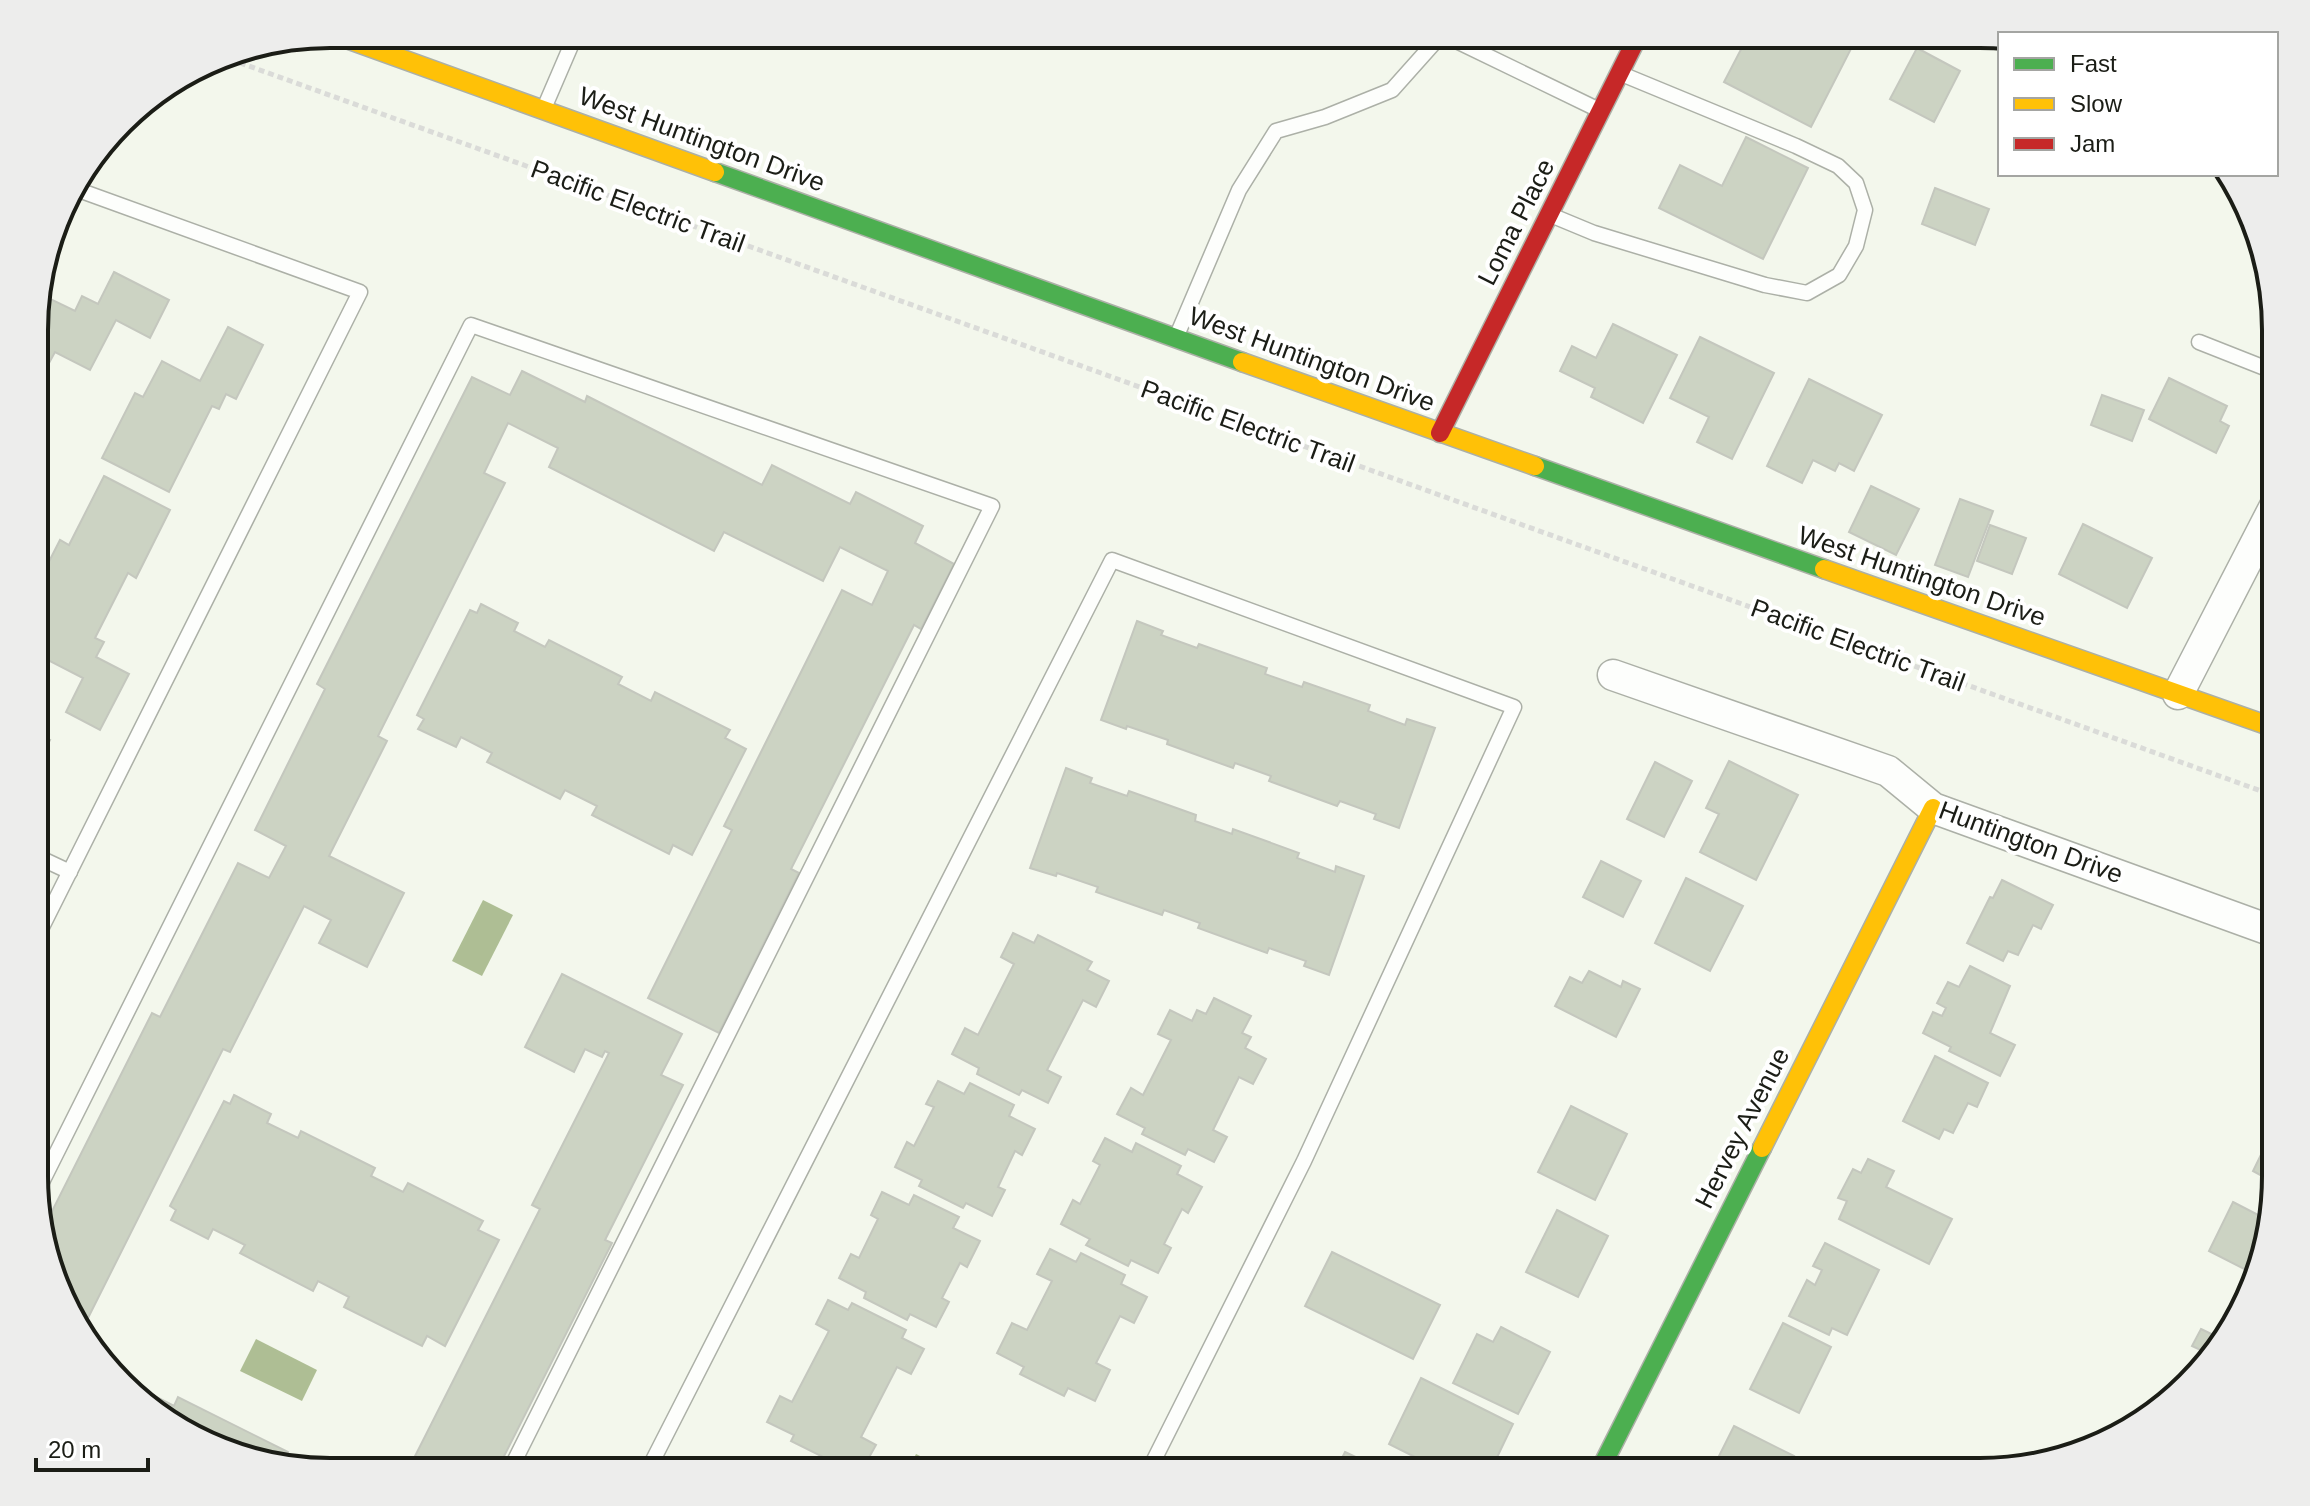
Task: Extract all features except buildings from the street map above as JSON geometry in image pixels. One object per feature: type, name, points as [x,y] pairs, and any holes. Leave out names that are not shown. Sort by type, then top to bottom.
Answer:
[{"type":"street","name":"Loma Place","points":[[1440,433],[1632,48]]},
{"type":"street","name":"West Huntington Drive","points":[[375,49],[1440,433],[2261,723]]},
{"type":"street","points":[[2178,694],[2261,533]]},
{"type":"street","name":"Huntington Drive","points":[[1613,675],[1888,771],[1933,808],[2262,927]]},
{"type":"street","name":"Hervey Avenue","points":[[1606,1457],[1933,808]]},
{"type":"lane","points":[[1177,338],[1239,190],[1276,131],[1325,117],[1392,90],[1429,48]]},
{"type":"lane","points":[[1472,48],[1601,111]]},
{"type":"lane","points":[[544,110],[570,49]]},
{"type":"lane","points":[[1549,214],[1594,233],[1765,285],[1807,293],[1839,275],[1856,246],[1865,210],[1856,183],[1838,166],[1619,73]]},
{"type":"lane","points":[[48,915],[360,292],[84,192]]},
{"type":"lane","points":[[48,1170],[471,325],[992,506],[516,1458]]},
{"type":"lane","points":[[2199,342],[2261,366]]},
{"type":"lane","points":[[654,1458],[1112,560],[1514,707],[1304,1161],[1155,1458]]},
{"type":"lane","points":[[48,862],[70,872]]},
{"type":"path","name":"Pacific Electric Trail","points":[[240,63],[2262,791]]},
{"type":"shaded area","points":[[483,900],[513,915],[482,976],[452,961]]},
{"type":"shaded area","points":[[256,1339],[317,1370],[302,1401],[240,1371]]},
{"type":"traffic: fast","points":[[715,172],[1242,362]]},
{"type":"traffic: fast","points":[[1535,466],[1824,569]]},
{"type":"traffic: fast","points":[[1606,1457],[1762,1148]]},
{"type":"traffic: slow","points":[[374,49],[715,172]]},
{"type":"traffic: slow","points":[[1242,362],[1535,466]]},
{"type":"traffic: slow","points":[[1824,569],[2261,723]]},
{"type":"traffic: slow","points":[[1762,1148],[1933,808]]},
{"type":"traffic: jam","points":[[1440,433],[1632,48]]}]
